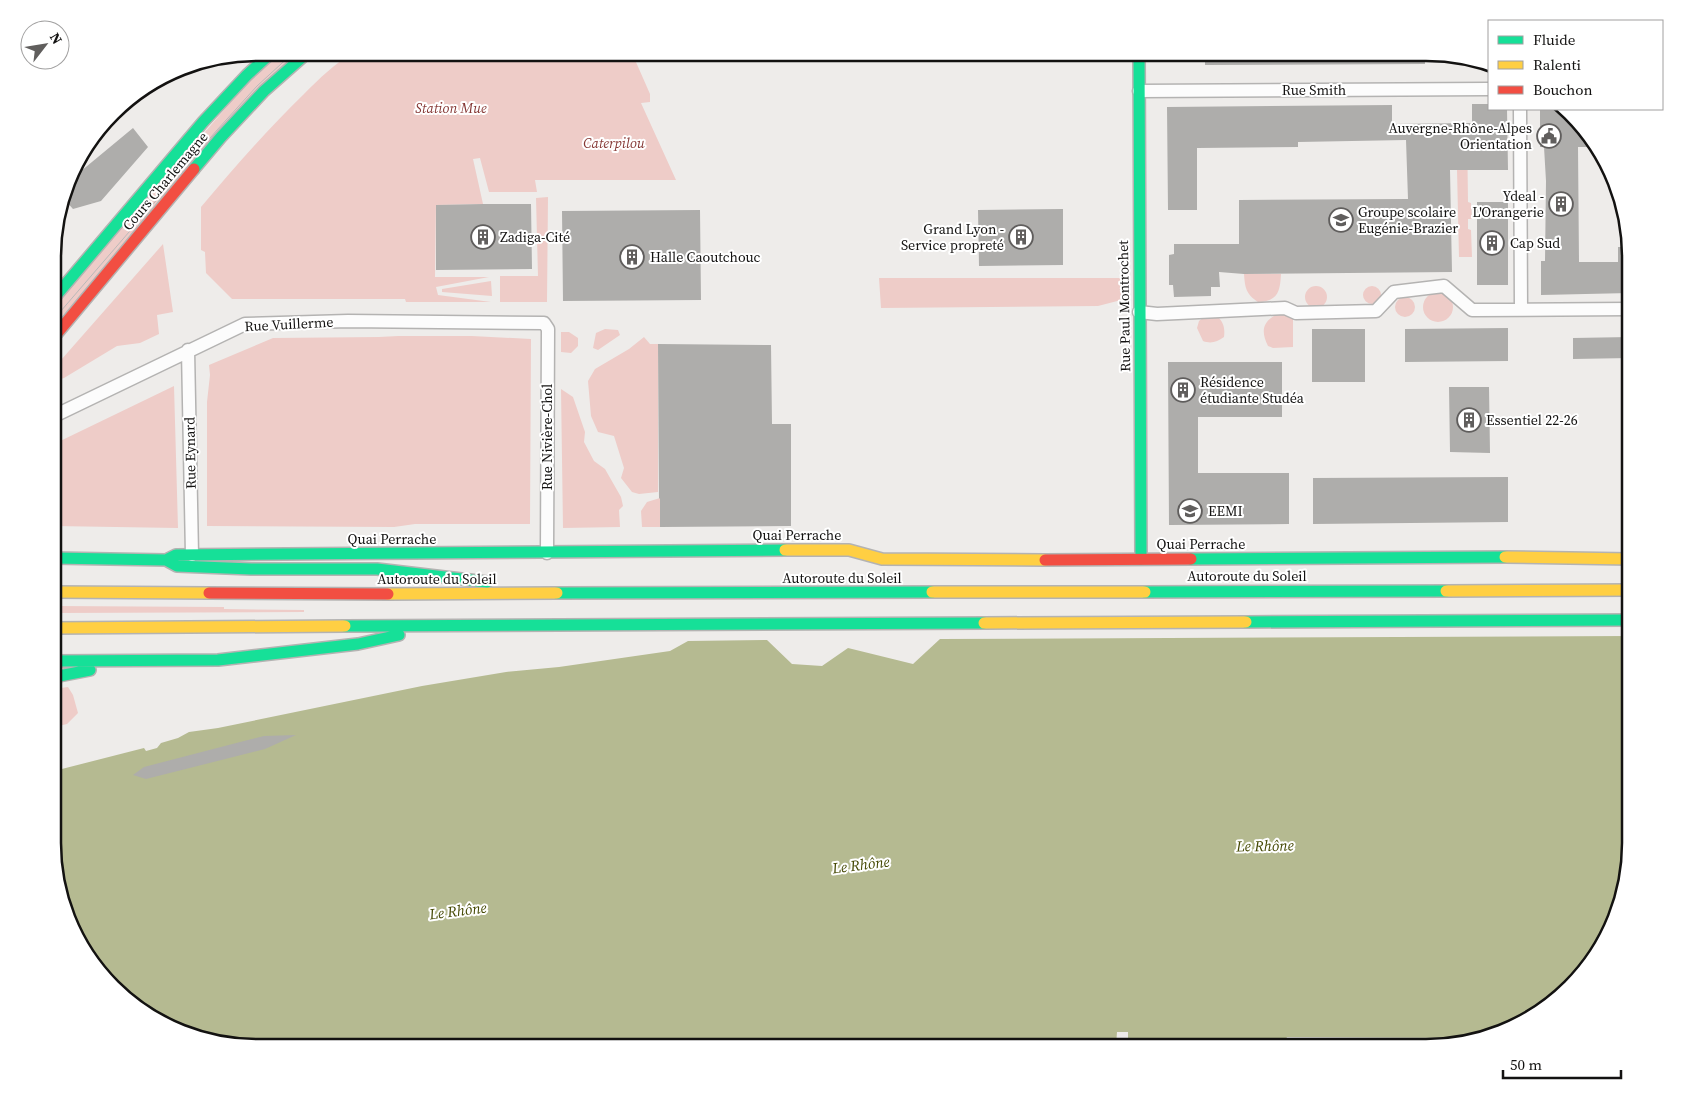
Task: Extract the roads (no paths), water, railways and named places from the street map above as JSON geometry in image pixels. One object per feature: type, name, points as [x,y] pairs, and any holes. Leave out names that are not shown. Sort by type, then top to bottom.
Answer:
[{"type":"main road","name":"Cours Charlemagne","points":[[61,290],[192,135],[246,74],[261,61]]},
{"type":"main road","name":"Cours Charlemagne","points":[[61,329],[222,137],[264,91],[296,61]]},
{"type":"main road","name":"Rue Paul Montrochet","points":[[1139,61],[1141,559]]},
{"type":"main road","name":"Quai Perrache","points":[[61,558],[166,560],[176,556],[192,555],[849,550],[882,559],[1522,557],[1622,559]]},
{"type":"main road","points":[[166,560],[178,566],[251,569],[377,569],[585,593]]},
{"type":"main road","name":"Autoroute du Soleil","points":[[61,592],[722,594],[1622,590]]},
{"type":"main road","points":[[61,628],[1622,620]]},
{"type":"main road","points":[[61,661],[218,660],[358,644],[446,625]]},
{"type":"main road","points":[[61,677],[122,662]]},
{"type":"street","name":"Rue Smith","points":[[1139,91],[1488,89]]},
{"type":"street","points":[[1520,110],[1521,310]]},
{"type":"street","points":[[1139,312],[1157,314],[1285,308],[1296,314],[1376,311],[1394,292],[1444,286],[1472,310],[1622,309]]},
{"type":"street","name":"Rue Vuillerme","points":[[61,413],[245,324],[348,321],[544,323]]},
{"type":"street","name":"Rue Nivière-Chol","points":[[544,323],[548,329],[546,553]]},
{"type":"street","name":"Rue Eynard","points":[[188,350],[192,555]]},
{"type":"water","name":"Le Rhône","points":[[1622,636],[1622,843],[1618,881],[1602,930],[1589,952],[1573,972],[1535,1006],[1501,1024],[1477,1032],[1452,1037],[1128,1039],[1128,1032],[1117,1032],[1116,1039],[257,1039],[231,1037],[206,1032],[170,1019],[148,1006],[110,972],[94,952],[81,930],[68,894],[63,869],[61,843],[61,769],[144,748],[146,751],[157,748],[161,743],[178,738],[189,732],[218,728],[422,686],[506,672],[559,667],[670,651],[688,641],[767,640],[792,664],[822,666],[848,648],[913,664],[940,639]]},
{"type":"tram line","points":[[61,311],[217,130],[257,86],[284,61]]},
{"type":"place","name":"Auvergne-Rhône-Alpes Orientation","points":[[1549,136]]},
{"type":"place","name":"Ydeal - L'Orangerie","points":[[1561,204]]},
{"type":"place","name":"Groupe scolaire Eugénie-Brazier","points":[[1341,220]]},
{"type":"place","name":"Zadiga-Cité","points":[[483,237]]},
{"type":"place","name":"Grand Lyon - Service propreté","points":[[1021,237]]},
{"type":"place","name":"Cap Sud","points":[[1492,243]]},
{"type":"place","name":"Halle Caoutchouc","points":[[632,257]]},
{"type":"place","name":"Résidence étudiante Studéa","points":[[1183,390]]},
{"type":"place","name":"Essentiel 22-26","points":[[1469,420]]},
{"type":"place","name":"EEMI","points":[[1190,511]]},
{"type":"park label","name":"Station Mue","points":[[451,108]]},
{"type":"park label","name":"Caterpilou","points":[[614,143]]}]
